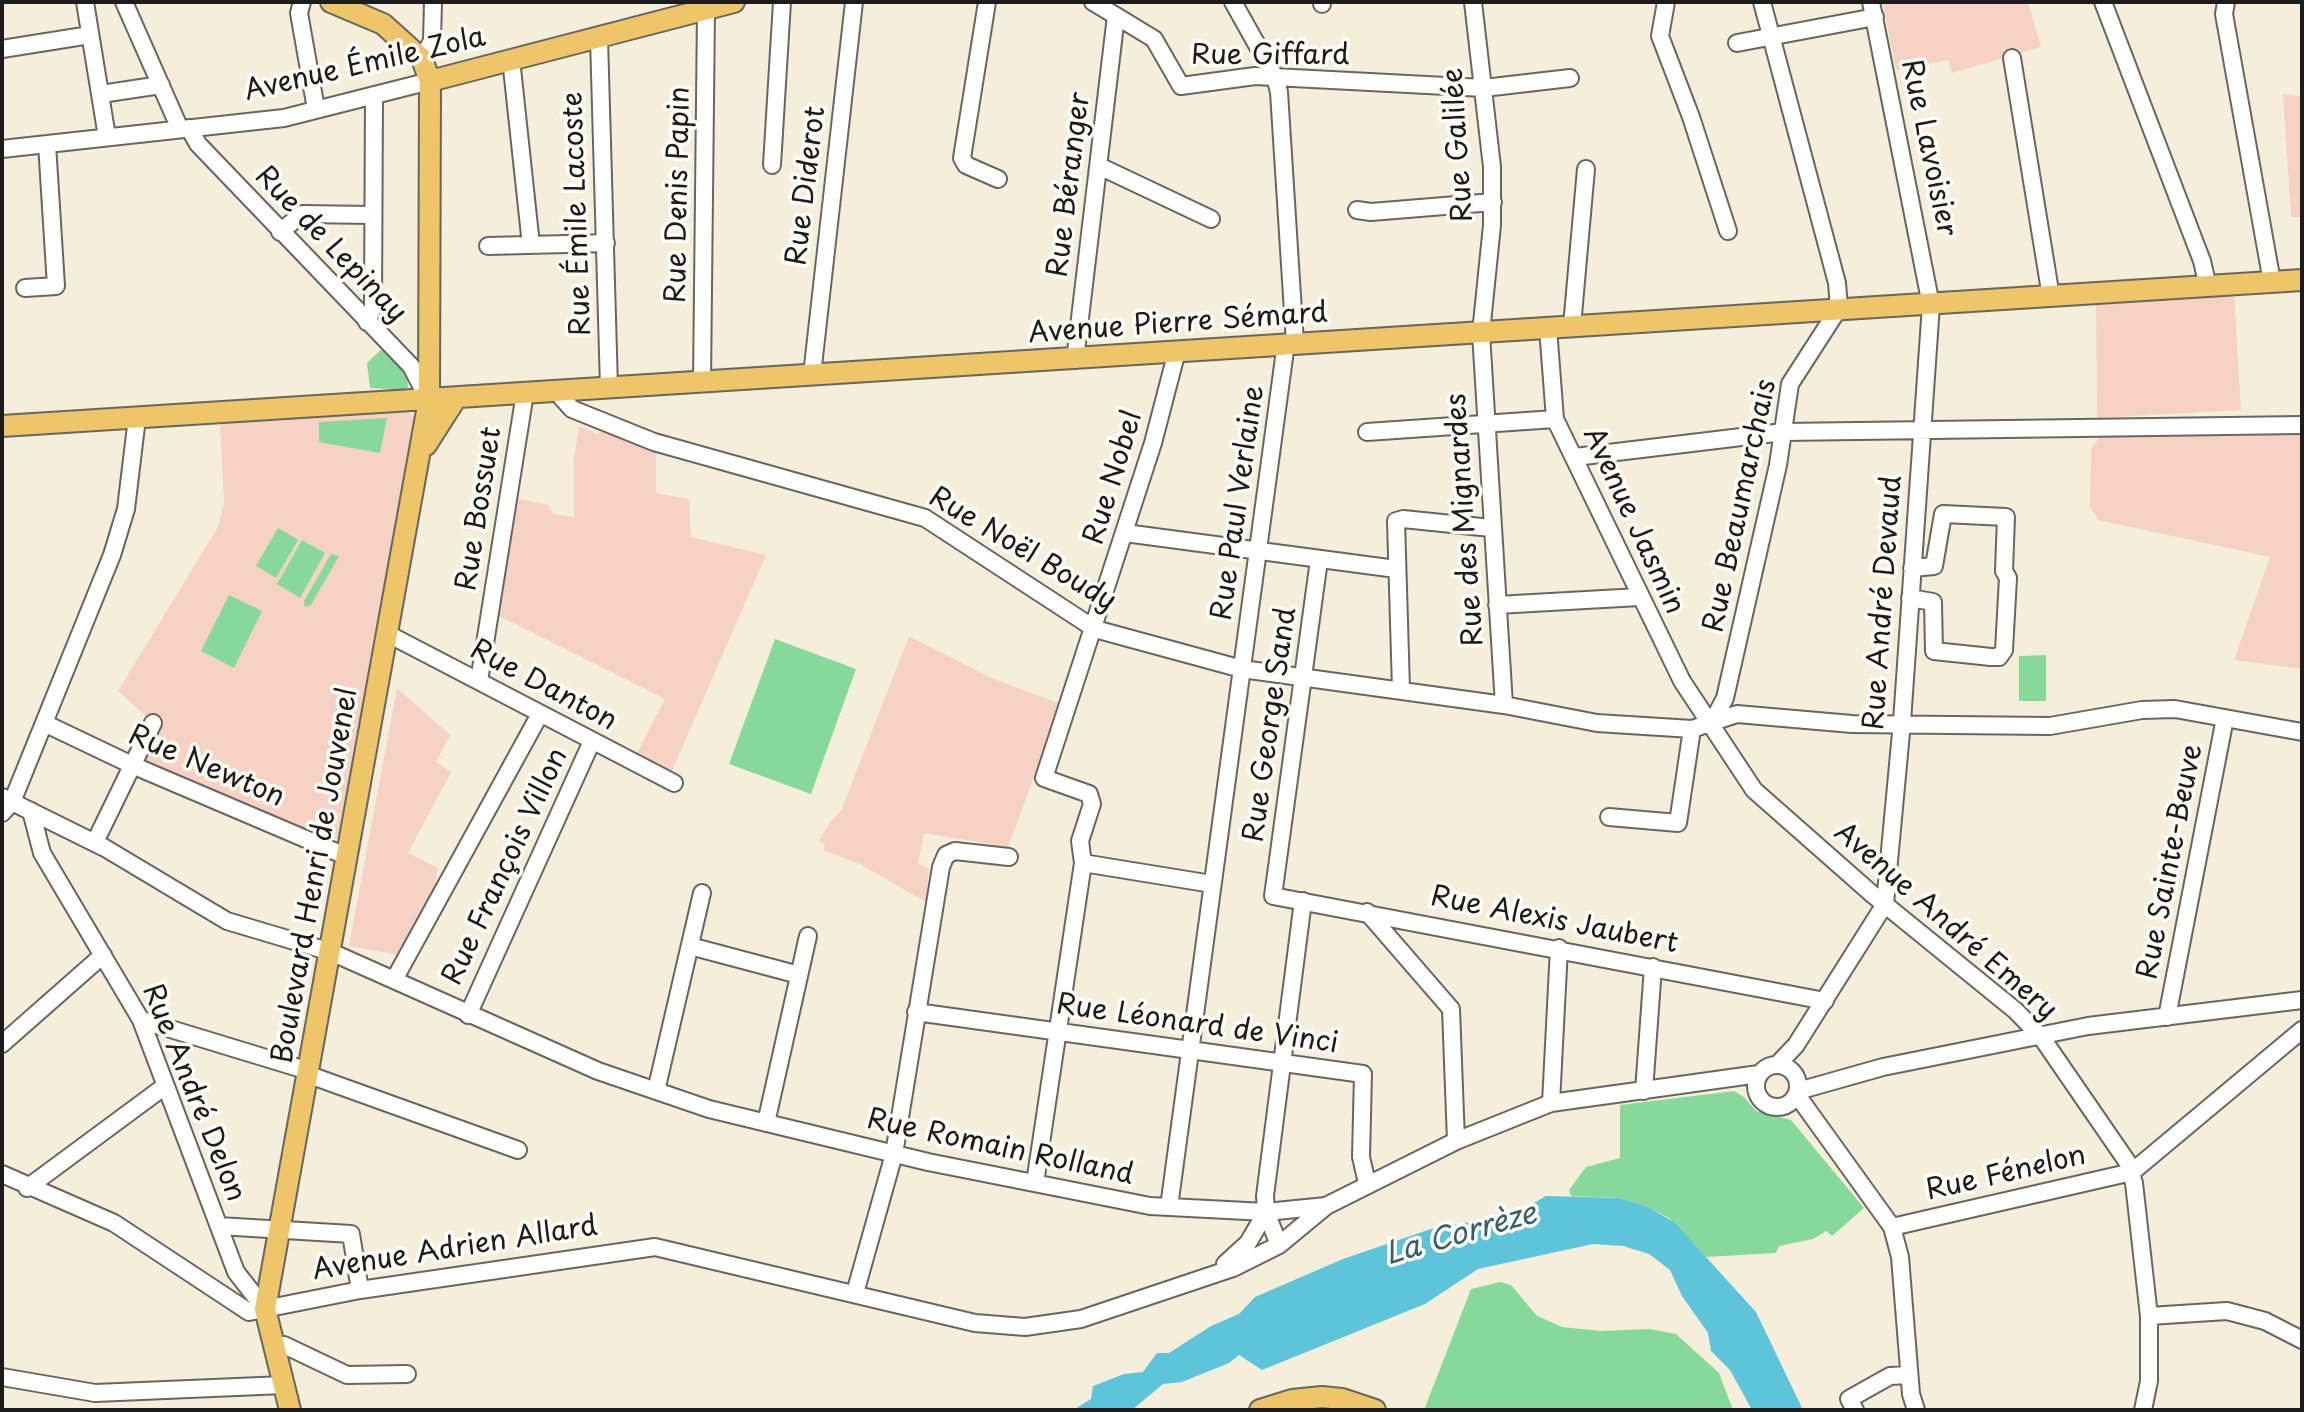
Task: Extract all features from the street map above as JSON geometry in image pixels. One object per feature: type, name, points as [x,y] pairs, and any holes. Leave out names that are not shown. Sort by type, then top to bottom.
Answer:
[{"type":"main road","points":[[331,2],[383,24],[422,59],[430,81]]},
{"type":"main road","name":"Avenue Émile Zola","points":[[430,81],[734,2]]},
{"type":"main road","name":"Boulevard Henri de Jouvenel","points":[[265,1309],[331,952],[336,848],[388,634],[429,400],[430,81]]},
{"type":"main road","name":"Avenue Pierre Sémard","points":[[2,426],[2302,280]]},
{"type":"main road","name":"Boulevard Henri de Jouvenel","points":[[421,453],[456,398]]},
{"type":"main road","points":[[265,1309],[290,1410]]},
{"type":"main road","points":[[1260,1410],[1292,1400],[1322,1397],[1342,1399],[1375,1410]]},
{"type":"street","points":[[85,2],[107,137]]},
{"type":"street","name":"Rue de Lepinay","points":[[124,2],[184,128],[411,366],[429,400]]},
{"type":"street","points":[[302,2],[299,13],[316,109]]},
{"type":"street","points":[[422,59],[432,41],[433,2]]},
{"type":"street","points":[[772,165],[782,2]]},
{"type":"street","name":"Rue Diderot","points":[[812,375],[854,2]]},
{"type":"street","points":[[987,2],[962,158],[966,165],[998,179]]},
{"type":"street","name":"Rue Giffard","points":[[1093,2],[1154,39],[1181,86],[1255,76],[1484,88],[1570,78]]},
{"type":"street","points":[[1233,2],[1275,77]]},
{"type":"street","name":"Rue Galilée","points":[[1473,2],[1493,202],[1481,333]]},
{"type":"street","points":[[1666,2],[1660,36],[1691,117],[1728,231]]},
{"type":"street","points":[[1762,2],[1837,283],[1839,308]]},
{"type":"street","points":[[2103,2],[2202,261],[2208,287]]},
{"type":"street","points":[[2226,2],[2224,14],[2272,282]]},
{"type":"street","name":"Rue Denis Papin","points":[[702,382],[706,9]]},
{"type":"street","points":[[1737,43],[1873,9]]},
{"type":"street","name":"Rue Lavoisier","points":[[1873,9],[1931,305]]},
{"type":"street","name":"Rue Béranger","points":[[1075,360],[1116,16]]},
{"type":"street","points":[[2,49],[90,35]]},
{"type":"street","name":"Rue Émile Lacoste","points":[[599,38],[609,388]]},
{"type":"street","points":[[2012,58],[2051,297]]},
{"type":"street","points":[[511,59],[531,245]]},
{"type":"street","name":"Rue Paul Verlaine","points":[[1169,1207],[1258,551],[1291,343],[1275,77]]},
{"type":"street","name":"Avenue Émile Zola","points":[[2,149],[284,118],[430,81]]},
{"type":"street","points":[[101,94],[161,85]]},
{"type":"street","points":[[367,322],[373,308],[374,95]]},
{"type":"street","points":[[25,288],[56,286],[47,144]]},
{"type":"street","points":[[1099,166],[1211,219]]},
{"type":"street","points":[[1572,326],[1586,169]]},
{"type":"street","points":[[1357,210],[1371,212],[1493,202]]},
{"type":"street","points":[[280,232],[302,214],[373,215]]},
{"type":"street","points":[[488,246],[606,243]]},
{"type":"street","name":"Rue André Devaud","points":[[1885,904],[1902,722],[1931,305]]},
{"type":"street","name":"Rue Beaumarchais","points":[[1712,723],[1725,698],[1783,432],[1790,384],[1839,308]]},
{"type":"street","name":"Avenue Jasmin","points":[[1548,328],[1555,419],[1682,681],[1712,723]]},
{"type":"street","name":"Rue des Mignardes","points":[[1481,333],[1504,705]]},
{"type":"street","name":"Rue Nobel","points":[[1083,863],[1080,841],[1092,804],[1089,794],[1044,778],[1125,533],[1177,351]]},
{"type":"street","name":"Rue Noël Boudy","points":[[562,391],[562,398],[572,409],[654,442],[925,518],[1095,629],[1242,669],[1401,689],[1597,723],[1692,729],[1737,714],[1852,724],[1902,722],[2050,726],[2142,710],[2175,709],[2302,732]]},
{"type":"street","name":"Rue Bossuet","points":[[479,681],[525,393]]},
{"type":"street","points":[[5,804],[44,723],[112,555],[126,509],[137,418]]},
{"type":"street","points":[[1367,432],[1555,419]]},
{"type":"street","points":[[1575,457],[1783,432],[2302,425]]},
{"type":"street","points":[[1910,598],[1933,602],[1934,651],[1999,657],[2004,650],[2008,578],[2004,571],[2006,517],[1943,514],[1934,566],[1912,568]]},
{"type":"street","points":[[1401,689],[1396,521],[1491,528]]},
{"type":"street","points":[[1125,533],[1396,569]]},
{"type":"street","name":"Rue George Sand","points":[[1273,896],[1319,560]]},
{"type":"street","points":[[1497,605],[1639,597]]},
{"type":"street","name":"Rue Danton","points":[[388,634],[674,783]]},
{"type":"street","points":[[394,980],[540,714]]},
{"type":"street","name":"Rue Sainte-Beuve","points":[[2167,1017],[2225,718]]},
{"type":"street","name":"Rue Newton","points":[[44,723],[132,765],[191,786],[336,848]]},
{"type":"street","name":"Avenue André Emery","points":[[1712,723],[1754,790],[1771,807],[2016,1011],[2042,1038],[2132,1172],[2149,1316],[2149,1381],[2143,1410]]},
{"type":"street","points":[[95,842],[132,765],[154,728]]},
{"type":"street","points":[[1609,817],[1678,823],[1692,729]]},
{"type":"street","name":"Rue François Villon","points":[[468,1015],[592,741]]},
{"type":"street","name":"Rue Romain Rolland","points":[[5,804],[31,811],[95,842],[227,921],[331,952],[574,1062],[709,1109],[894,1154],[1106,1199],[1169,1207],[1266,1212],[1326,1206],[1456,1141],[1551,1103],[1759,1074]]},
{"type":"street","name":"Rue André Delon","points":[[31,811],[42,853],[141,1020],[236,1272],[265,1309]]},
{"type":"street","points":[[1009,857],[966,851],[946,855],[916,1012],[894,1154],[855,1293],[975,1323],[1025,1327],[1081,1319],[1233,1268],[1279,1245],[1326,1206]]},
{"type":"street","points":[[1035,1183],[1083,863],[1212,884]]},
{"type":"street","points":[[656,1091],[702,893]]},
{"type":"street","name":"Rue Alexis Jaubert","points":[[1273,896],[1825,1001]]},
{"type":"street","points":[[1210,1274],[1242,1251],[1266,1212],[1280,1063],[1303,901]]},
{"type":"street","points":[[1797,1093],[1787,1068],[1796,1045],[1885,904]]},
{"type":"street","points":[[1367,912],[1451,1009],[1456,1141]]},
{"type":"street","points":[[766,1123],[808,936]]},
{"type":"street","points":[[690,946],[799,975]]},
{"type":"street","points":[[1551,1103],[1559,948]]},
{"type":"street","points":[[2,1044],[103,955]]},
{"type":"street","points":[[1644,1091],[1653,967]]},
{"type":"street","points":[[1883,1067],[1841,1080],[1807,1085],[1791,1102],[1768,1104],[1755,1084],[1759,1074],[1769,1065],[1813,1074],[1883,1067],[2042,1038],[2088,1026],[2302,1000]]},
{"type":"street","name":"Rue Léonard de Vinci","points":[[916,1012],[1363,1074],[1361,1157],[1367,1183]]},
{"type":"street","points":[[141,1020],[309,1073],[518,1150]]},
{"type":"street","points":[[2132,1172],[2302,1030]]},
{"type":"street","name":"Rue Romain Rolland","points":[[1669,1087],[1737,1084],[1768,1104],[1799,1118],[1840,1158]]},
{"type":"street","points":[[27,1188],[165,1086]]},
{"type":"street","name":"Rue Romain Rolland","points":[[1797,1093],[1840,1158],[1892,1227],[1900,1257],[1909,1375],[1916,1410]]},
{"type":"street","name":"Rue Fénelon","points":[[1892,1227],[2132,1172]]},
{"type":"street","points":[[2,1174],[27,1188],[114,1223],[249,1312],[265,1309]]},
{"type":"street","points":[[1266,1212],[1279,1245]]},
{"type":"street","points":[[219,1226],[351,1234],[360,1290]]},
{"type":"street","name":"Avenue Adrien Allard","points":[[265,1309],[360,1290],[655,1247],[855,1293]]},
{"type":"street","points":[[221,1296],[232,1297],[249,1286]]},
{"type":"street","points":[[2149,1316],[2227,1311],[2265,1321],[2302,1340]]},
{"type":"street","points":[[274,1346],[284,1345],[347,1375],[407,1374]]},
{"type":"street","points":[[1855,1410],[1849,1399],[1890,1376],[1909,1375]]},
{"type":"street","points":[[2,1377],[95,1393],[284,1385]]},
{"type":"shaded area","points":[[1883,2],[2028,2],[2041,47],[1952,73],[1948,60],[1896,70]]},
{"type":"shaded area","points":[[2283,94],[2302,96],[2302,217],[2291,217]]},
{"type":"shaded area","points":[[2234,292],[2241,410],[2097,418],[2096,301]]},
{"type":"shaded area","points":[[408,411],[414,418],[338,838],[328,840],[148,764],[145,758],[160,729],[118,691],[218,527],[224,503],[220,423]]},
{"type":"shaded area","points":[[579,426],[597,434],[605,428],[656,450],[656,493],[689,499],[691,537],[766,555],[671,773],[637,753],[665,699],[497,615],[516,498],[549,505],[553,514],[574,517],[574,458]]},
{"type":"shaded area","points":[[2302,434],[2302,669],[2234,660],[2270,557],[2098,520],[2090,507],[2091,449],[2100,437]]},
{"type":"shaded area","points":[[909,636],[991,678],[1061,704],[1008,847],[924,833],[918,863],[929,869],[926,902],[860,864],[823,850],[825,845],[819,841],[841,811]]},
{"type":"shaded area","points":[[397,688],[450,735],[436,762],[451,772],[408,853],[438,868],[433,898],[428,897],[426,910],[421,910],[418,923],[414,922],[412,935],[407,935],[398,955],[349,946]]},
{"type":"green space","points":[[383,348],[407,372],[408,387],[403,390],[370,388],[367,363]]},
{"type":"green space","points":[[387,418],[380,453],[319,442],[319,422]]},
{"type":"green space","points":[[278,528],[298,540],[276,578],[256,566]]},
{"type":"green space","points":[[302,540],[325,553],[300,598],[277,584]]},
{"type":"green space","points":[[331,554],[339,556],[311,605],[305,607],[304,601]]},
{"type":"green space","points":[[229,595],[262,611],[234,668],[201,651]]},
{"type":"green space","points":[[775,639],[856,669],[811,794],[729,764]]},
{"type":"green space","points":[[2046,655],[2046,701],[2019,701],[2019,656]]},
{"type":"green space","points":[[1734,1091],[1756,1111],[1791,1120],[1864,1208],[1832,1236],[1826,1231],[1813,1239],[1779,1246],[1776,1253],[1706,1257],[1669,1218],[1648,1207],[1620,1198],[1571,1196],[1569,1190],[1586,1167],[1620,1158],[1620,1105]]},
{"type":"green space","points":[[1500,1282],[1511,1285],[1537,1316],[1562,1327],[1601,1331],[1650,1329],[1676,1334],[1719,1373],[1733,1410],[1424,1410],[1471,1289]]},
{"type":"water","name":"La Corrèze","points":[[1546,1196],[1620,1198],[1648,1207],[1674,1222],[1756,1312],[1803,1410],[1752,1410],[1730,1370],[1711,1351],[1708,1333],[1682,1296],[1670,1270],[1649,1254],[1623,1246],[1593,1244],[1478,1269],[1425,1304],[1262,1370],[1239,1355],[1229,1363],[1182,1382],[1163,1384],[1132,1410],[1073,1410],[1091,1399],[1093,1386],[1124,1374],[1143,1372],[1157,1353],[1169,1353],[1211,1326],[1239,1314],[1255,1297],[1343,1259],[1431,1229],[1515,1214]]}]
